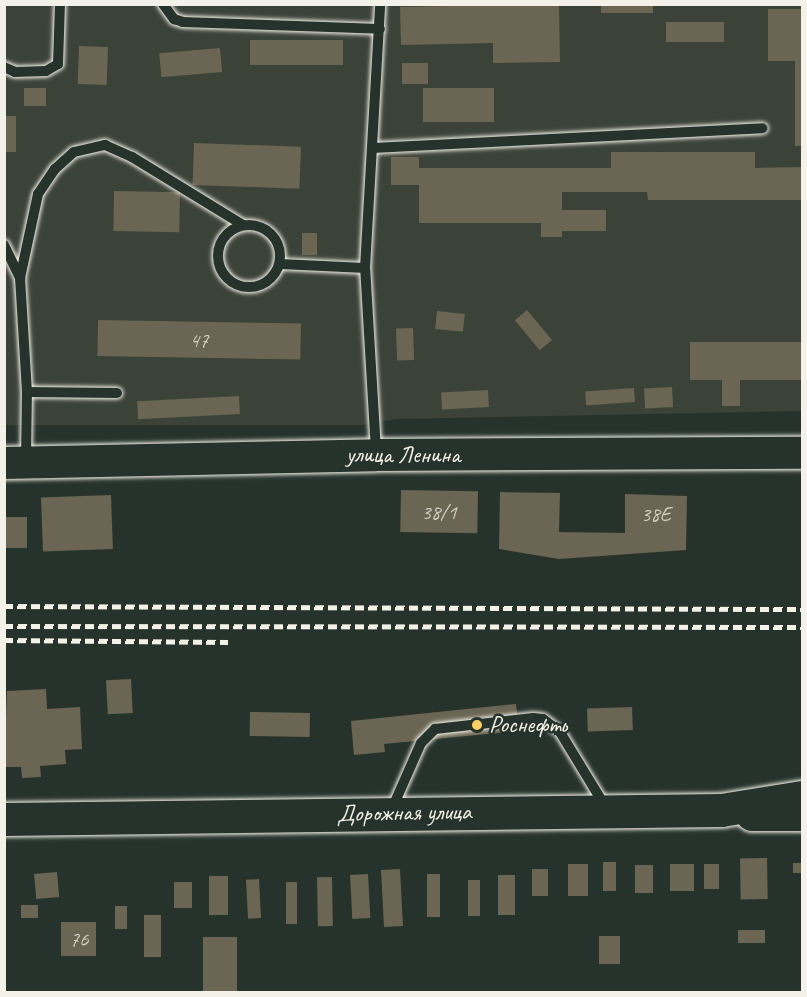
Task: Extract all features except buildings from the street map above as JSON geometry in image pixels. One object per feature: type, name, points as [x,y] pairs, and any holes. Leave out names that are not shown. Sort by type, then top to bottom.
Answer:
[{"type":"main road","points":[[722,810],[802,796]]},
{"type":"main road","name":"Дорожная улица","points":[[4,819],[607,809],[722,810]]},
{"type":"street","name":"улица Ленина","points":[[15,463],[376,455],[802,453]]},
{"type":"street","name":"Дорожная улица","points":[[722,810],[757,816],[802,815]]},
{"type":"lane","points":[[4,68],[15,72],[45,71],[58,64],[60,4]]},
{"type":"lane","points":[[163,4],[174,19],[183,22],[380,28]]},
{"type":"lane","points":[[376,455],[365,268],[380,4]]},
{"type":"lane","points":[[373,148],[762,128]]},
{"type":"lane","points":[[15,463],[27,392],[20,278],[38,194],[55,169],[74,152],[105,146],[132,156],[243,225]]},
{"type":"lane","points":[[243,225],[254,225],[272,235],[281,254],[280,264],[275,274],[259,286],[249,288],[230,281],[219,265],[220,244],[233,229],[243,225]]},
{"type":"lane","points":[[4,245],[20,278]]},
{"type":"lane","points":[[280,264],[365,268]]},
{"type":"lane","points":[[27,392],[117,393]]},
{"type":"lane","points":[[389,814],[421,743],[435,729],[533,718],[543,719],[560,732],[607,809]]},
{"type":"shaded area","points":[[4,5],[802,5],[802,411],[396,419],[362,425],[5,425]]},
{"type":"railway","points":[[4,606],[802,609]]},
{"type":"railway","points":[[4,626],[802,627]]},
{"type":"railway","points":[[4,640],[228,642]]},
{"type":"place","name":"Роснефть","points":[[477,725]]}]
